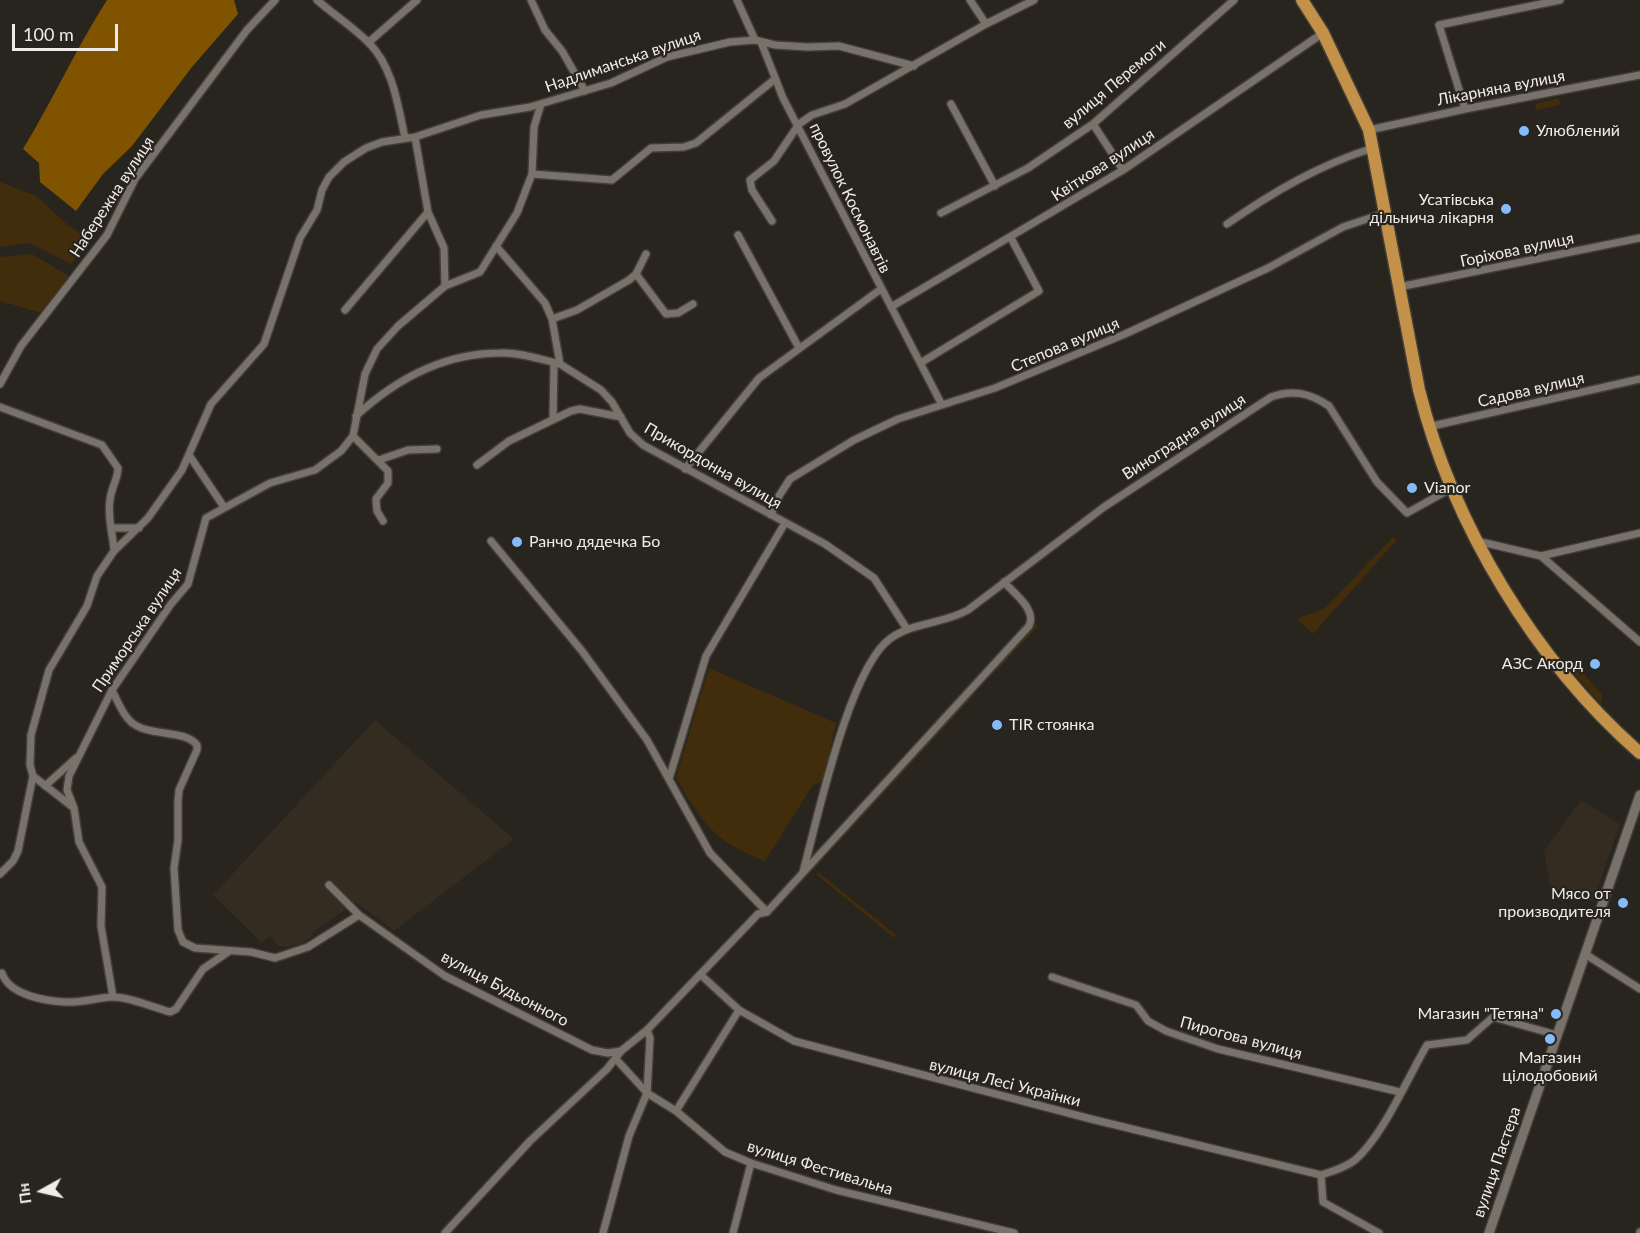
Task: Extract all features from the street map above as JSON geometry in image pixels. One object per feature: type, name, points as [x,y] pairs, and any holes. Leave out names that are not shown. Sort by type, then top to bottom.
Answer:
[{"type":"highway","points":[[1302,0],[1323,33],[1369,130],[1428,427],[1452,488],[1477,541],[1529,629],[1568,682],[1591,708],[1640,753]]},
{"type":"street","name":"Набережна вулиця","points":[[0,384],[21,346],[107,235],[135,179],[247,30],[275,0]]},
{"type":"street","points":[[317,0],[369,42],[391,80],[405,138]]},
{"type":"street","points":[[369,42],[417,0]]},
{"type":"street","points":[[531,0],[545,30],[562,51],[585,91]]},
{"type":"street","name":"провулок Космонавтів","points":[[736,0],[881,290],[922,362],[942,405]]},
{"type":"street","points":[[970,0],[986,24]]},
{"type":"street","points":[[772,221],[752,190],[750,180],[774,161],[799,124],[813,115],[845,104],[986,24],[1034,0]]},
{"type":"street","name":"вулиця Перемоги","points":[[941,213],[1028,168],[1093,124],[1234,0]]},
{"type":"street","points":[[1464,109],[1439,25],[1560,0]]},
{"type":"street","name":"Квіткова вулиця","points":[[891,308],[1123,170],[1323,33]]},
{"type":"street","name":"Надлиманська вулиця","points":[[415,137],[481,115],[541,104],[611,83],[667,57],[699,47],[758,41],[792,47],[853,48],[914,66]]},
{"type":"street","name":"Лікарняна вулиця","points":[[1369,130],[1640,75]]},
{"type":"street","points":[[532,174],[612,180],[651,148],[684,147],[696,143],[775,79]]},
{"type":"street","points":[[189,455],[224,507],[270,483],[302,476],[327,463],[353,436],[355,416],[365,374],[377,350],[398,326],[445,286],[476,275],[517,213],[532,174],[534,127],[541,104]]},
{"type":"street","points":[[951,104],[995,186]]},
{"type":"street","points":[[1093,124],[1123,170]]},
{"type":"street","points":[[0,874],[13,861],[18,851],[33,776],[29,751],[31,735],[49,670],[87,606],[97,576],[114,551],[139,528],[182,470],[211,404],[264,344],[300,238],[317,210],[322,190],[329,177],[344,162],[366,148],[415,137],[428,212],[444,248],[445,286]]},
{"type":"street","points":[[1227,224],[1276,190],[1313,171],[1373,148]]},
{"type":"street","points":[[345,310],[428,212]]},
{"type":"street","name":"Степова вулиця","points":[[771,515],[778,496],[799,471],[880,428],[995,388],[1125,334],[1268,268],[1343,227],[1386,213]]},
{"type":"street","points":[[738,235],[799,348]]},
{"type":"street","points":[[922,362],[1039,291],[1011,238]]},
{"type":"street","name":"Горіхова вулиця","points":[[1399,287],[1640,238]]},
{"type":"street","points":[[496,246],[534,288],[552,319],[557,363],[553,419]]},
{"type":"street","points":[[552,319],[577,310],[636,274],[646,254]]},
{"type":"street","points":[[636,274],[666,314],[678,313],[693,304]]},
{"type":"street","points":[[685,469],[752,384],[881,290]]},
{"type":"street","points":[[355,416],[374,399],[413,373],[455,359],[502,352],[557,363]]},
{"type":"street","name":"Прикордонна вулиця","points":[[557,363],[601,390],[636,439],[685,469],[825,544],[874,578],[907,628]]},
{"type":"street","name":"Садова вулиця","points":[[1428,427],[1640,379]]},
{"type":"street","name":"Виноградна вулиця","points":[[907,628],[958,616],[1104,507],[1258,405],[1283,393],[1306,394],[1329,406],[1377,482],[1407,513],[1452,488]]},
{"type":"street","points":[[0,407],[102,445],[118,468],[110,498],[108,520],[112,528],[114,551]]},
{"type":"street","points":[[477,465],[509,441],[553,419],[580,409],[621,417]]},
{"type":"street","points":[[353,436],[379,460],[390,477],[376,499],[377,511],[383,521]]},
{"type":"street","points":[[379,460],[408,450],[437,449]]},
{"type":"street","name":"Приморська вулиця","points":[[113,997],[101,926],[102,887],[79,842],[74,808],[67,790],[69,776],[112,690],[171,604],[188,584],[206,518],[224,507]]},
{"type":"street","points":[[669,779],[706,656],[785,523]]},
{"type":"street","points":[[112,528],[139,528]]},
{"type":"street","points":[[1541,556],[1640,533]]},
{"type":"street","points":[[491,541],[582,651],[647,740],[710,853],[766,912]]},
{"type":"street","points":[[1477,541],[1541,556],[1636,634],[1640,642]]},
{"type":"street","points":[[445,1233],[530,1141],[616,1059],[621,1051],[647,1030],[702,976],[758,914],[766,912],[1029,626],[1029,611],[1004,582]]},
{"type":"street","points":[[803,872],[846,717],[880,650],[889,639],[907,628]]},
{"type":"street","points":[[112,690],[126,717],[138,727],[182,736],[197,744],[197,750],[179,790],[178,801],[178,840],[174,868],[178,930],[183,942],[188,946],[251,952],[275,958],[292,954],[359,915]]},
{"type":"street","points":[[45,786],[80,754]]},
{"type":"street","points":[[33,776],[74,808]]},
{"type":"street","name":"вулиця Пастера","points":[[1489,1233],[1640,795]]},
{"type":"street","name":"вулиця Будьонного","points":[[329,885],[359,915],[446,976],[592,1050],[608,1053],[621,1051]]},
{"type":"street","points":[[2,973],[7,985],[13,989],[50,1000],[66,1002],[113,997],[170,1012],[180,1003],[203,969],[230,951]]},
{"type":"street","points":[[1585,954],[1640,989]]},
{"type":"street","name":"вулиця Лесі Українки","points":[[702,976],[740,1010],[794,1041],[857,1059],[1321,1175]]},
{"type":"street","name":"Пирогова вулиця","points":[[1052,976],[1136,1005],[1148,1021],[1166,1031],[1208,1045],[1400,1092]]},
{"type":"street","points":[[676,1112],[740,1010]]},
{"type":"street","points":[[1379,1233],[1323,1202],[1321,1175],[1343,1168],[1356,1160],[1378,1133],[1427,1044],[1467,1040],[1493,1017],[1557,1035]]},
{"type":"street","points":[[603,1233],[629,1136],[647,1093],[650,1038],[647,1030]]},
{"type":"street","name":"вулиця Фестивальна","points":[[616,1059],[647,1093],[676,1112],[725,1152],[751,1163],[836,1190],[1014,1233]]},
{"type":"street","points":[[733,1233],[751,1163]]},
{"type":"shaded area","points":[[107,0],[234,0],[238,14],[192,67],[132,146],[103,174],[76,211],[40,182],[39,163],[23,149]]},
{"type":"shaded area","points":[[1559,98],[1560,105],[1536,110],[1535,104]]},
{"type":"shaded area","points":[[0,182],[36,196],[68,225],[89,239],[71,264],[30,243],[0,247]]},
{"type":"shaded area","points":[[32,254],[69,276],[41,313],[0,301],[0,257]]},
{"type":"shaded area","points":[[1393,537],[1396,541],[1313,634],[1297,619],[1325,608]]},
{"type":"shaded area","points":[[1036,624],[1038,626],[998,669],[996,667]]},
{"type":"shaded area","points":[[1574,662],[1602,695],[1601,704],[1565,663]]},
{"type":"shaded area","points":[[709,668],[836,723],[823,781],[813,785],[765,861],[733,846],[711,829],[693,806],[676,777]]},
{"type":"shaded area","points":[[972,694],[975,694],[820,862],[819,860]]},
{"type":"shaded area","points":[[375,720],[514,839],[394,931],[356,902],[312,933],[313,936],[302,943],[289,947],[278,946],[270,936],[262,943],[213,895]]},
{"type":"shaded area","points":[[1581,800],[1620,824],[1593,901],[1553,900],[1544,851]]},
{"type":"shaded area","points":[[818,872],[896,935],[894,938],[816,874]]},
{"type":"place","name":"Улюблений","points":[[1524,131]]},
{"type":"place","name":"Усатівська дільнича лікарня","points":[[1506,209]]},
{"type":"place","name":"Vianor","points":[[1412,488]]},
{"type":"place","name":"Ранчо дядечка Бо","points":[[517,542]]},
{"type":"place","name":"АЗС Акорд","points":[[1595,664]]},
{"type":"place","name":"TIR стоянка","points":[[997,725]]},
{"type":"place","name":"Мясо от производителя","points":[[1623,903]]},
{"type":"place","name":"Магазин \"Тетяна\"","points":[[1556,1014]]},
{"type":"place","name":"Магазин цілодобовий","points":[[1550,1039]]}]
